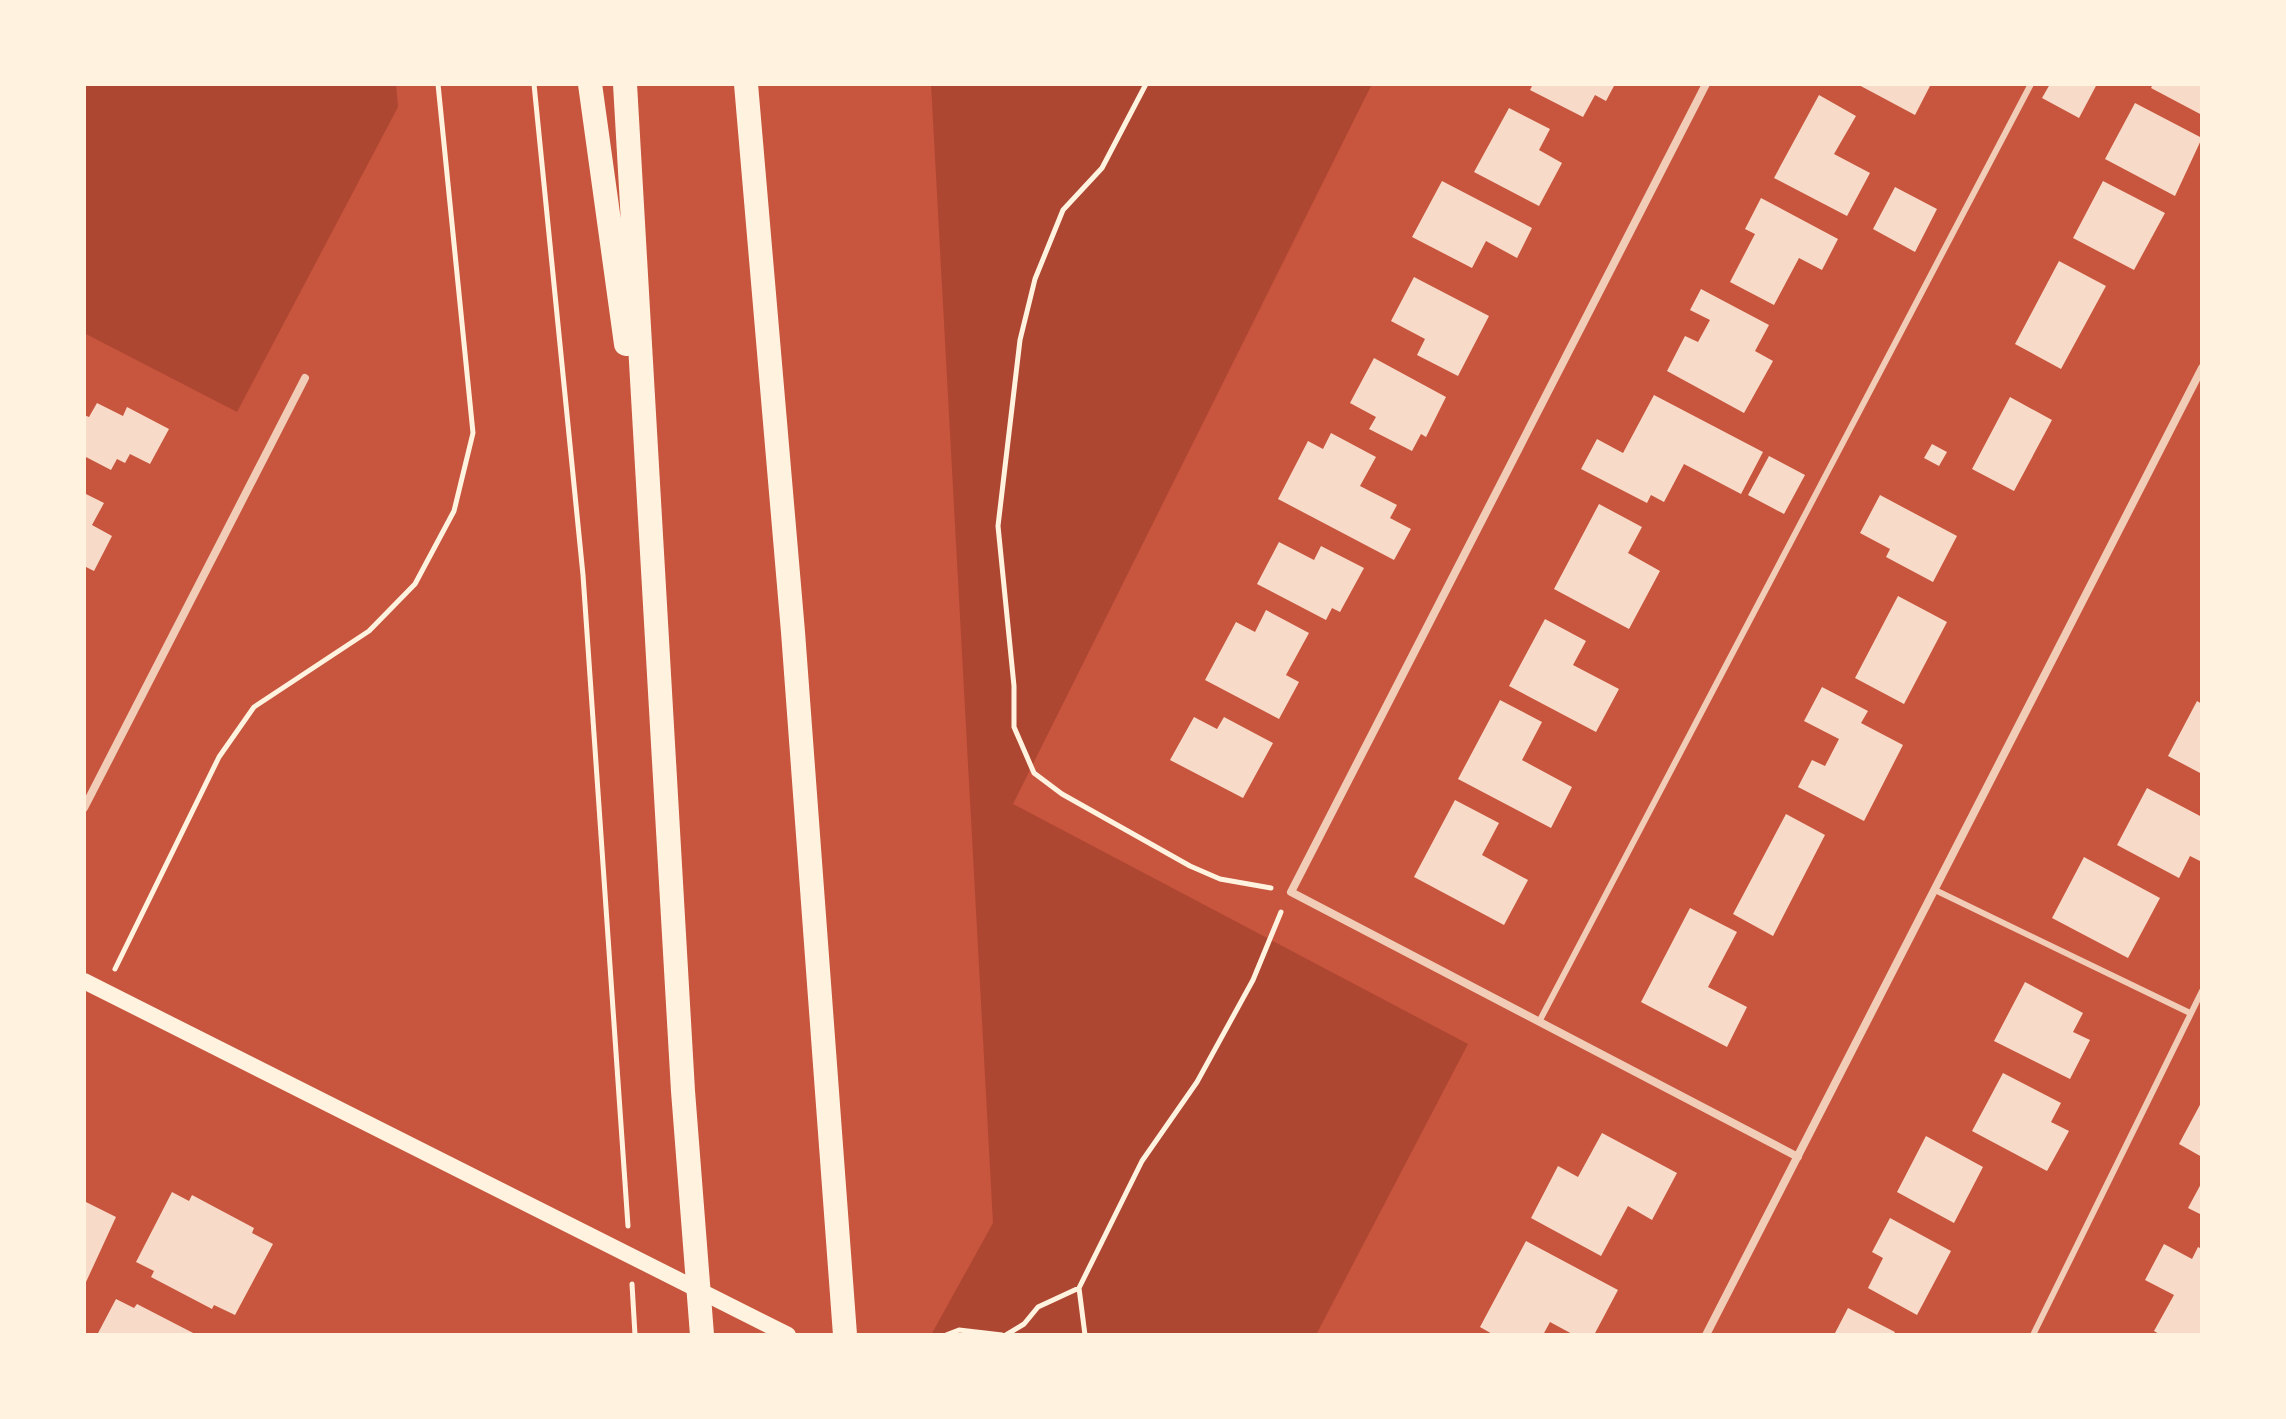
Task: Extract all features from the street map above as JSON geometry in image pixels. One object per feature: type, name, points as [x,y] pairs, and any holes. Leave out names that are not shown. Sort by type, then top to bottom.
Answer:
[{"type":"highway","points":[[590,84],[650,521]]},
{"type":"highway","points":[[625,84],[683,1091],[702,1335]]},
{"type":"highway","points":[[746,84],[792,617],[845,1335]]},
{"type":"main road","points":[[84,981],[788,1335]]},
{"type":"street","points":[[1706,84],[1290,891],[1798,1157]]},
{"type":"street","points":[[1706,1335],[2202,368]]},
{"type":"street","points":[[84,808],[305,378]]},
{"type":"lane","points":[[1540,1020],[2031,84]]},
{"type":"lane","points":[[1935,890],[2190,1013]]},
{"type":"lane","points":[[2033,1335],[2202,991]]},
{"type":"path","points":[[104,991],[219,757],[254,707],[369,631],[415,584],[454,511],[473,433],[438,84]]},
{"type":"path","points":[[534,84],[583,575],[629,1239]]},
{"type":"path","points":[[1085,1335],[1079,1288],[1142,1161],[1197,1082],[1253,980],[1290,891],[1220,879],[1190,866],[1062,794],[1034,773],[1014,727],[1014,686],[1006,632],[998,526],[1020,340],[1035,279],[1063,210],[1102,168],[1146,84]]},
{"type":"path","points":[[631,1271],[635,1335]]},
{"type":"path","points":[[946,1335],[959,1330],[1004,1335],[1024,1324],[1038,1307],[1079,1288]]},
{"type":"shaded area","points":[[84,84],[396,84],[398,107],[237,412],[84,333]]},
{"type":"shaded area","points":[[931,84],[1372,84],[1013,804],[1468,1044],[1316,1335],[931,1335],[993,1223]]},
{"type":"building","points":[[1533,84],[1615,84],[1606,101],[1595,95],[1583,117],[1530,90]]},
{"type":"building","points":[[1857,84],[1931,84],[1915,115]]},
{"type":"building","points":[[2050,84],[2097,84],[2079,118],[2042,98]]},
{"type":"building","points":[[2153,84],[2202,84],[2202,115],[2151,88]]},
{"type":"building","points":[[1819,95],[1856,116],[1834,154],[1870,173],[1847,216],[1774,178]]},
{"type":"building","points":[[2135,103],[2202,138],[2175,196],[2105,159]]},
{"type":"building","points":[[1509,108],[1550,129],[1539,150],[1562,163],[1539,206],[1474,172]]},
{"type":"building","points":[[1442,181],[1532,228],[1517,258],[1486,241],[1472,268],[1412,237]]},
{"type":"building","points":[[2103,181],[2165,213],[2134,270],[2073,238]]},
{"type":"building","points":[[1895,187],[1937,209],[1915,252],[1873,229]]},
{"type":"building","points":[[1761,198],[1838,239],[1822,270],[1799,258],[1774,305],[1730,282],[1755,234],[1745,229]]},
{"type":"building","points":[[2059,261],[2106,286],[2061,369],[2015,344]]},
{"type":"building","points":[[1414,277],[1489,316],[1458,376],[1417,355],[1425,339],[1391,321]]},
{"type":"building","points":[[1701,289],[1769,325],[1755,351],[1773,361],[1744,413],[1667,371],[1685,336],[1698,342],[1710,320],[1690,310]]},
{"type":"building","points":[[1374,358],[1446,397],[1426,437],[1421,434],[1412,451],[1369,429],[1376,417],[1350,403]]},
{"type":"building","points":[[1654,395],[1763,452],[1741,494],[1684,464],[1664,502],[1651,495],[1647,503],[1581,469],[1597,439],[1623,453]]},
{"type":"building","points":[[2010,397],[2052,420],[2014,491],[1972,469]]},
{"type":"building","points":[[97,403],[123,416],[127,407],[169,429],[150,464],[130,454],[125,463],[117,459],[111,470],[84,456],[84,415],[89,417]]},
{"type":"building","points":[[1331,433],[1376,457],[1360,486],[1397,505],[1390,518],[1411,529],[1394,560],[1278,499],[1308,441],[1323,449]]},
{"type":"building","points":[[1932,444],[1947,452],[1939,466],[1924,458]]},
{"type":"building","points":[[1769,456],[1805,475],[1784,514],[1748,495]]},
{"type":"building","points":[[84,493],[104,503],[92,525],[112,536],[94,571],[84,566]]},
{"type":"building","points":[[1880,495],[1957,536],[1933,582],[1886,557],[1890,549],[1860,533]]},
{"type":"building","points":[[1599,504],[1642,527],[1628,553],[1660,571],[1629,629],[1554,589]]},
{"type":"building","points":[[1279,542],[1314,560],[1321,546],[1364,568],[1340,612],[1332,608],[1326,620],[1257,584]]},
{"type":"building","points":[[1898,596],[1947,622],[1904,704],[1855,678]]},
{"type":"building","points":[[1266,610],[1309,633],[1286,675],[1299,682],[1279,719],[1205,680],[1236,622],[1255,632]]},
{"type":"building","points":[[1545,619],[1586,641],[1573,665],[1619,689],[1596,732],[1509,686]]},
{"type":"building","points":[[1822,687],[1868,711],[1861,723],[1903,745],[1864,821],[1798,787],[1812,760],[1825,766],[1839,739],[1804,721]]},
{"type":"building","points":[[1500,700],[1542,722],[1522,760],[1572,787],[1551,828],[1458,779]]},
{"type":"building","points":[[2197,701],[2202,704],[2202,774],[2168,756]]},
{"type":"building","points":[[1194,717],[1217,729],[1224,717],[1273,743],[1243,798],[1170,760]]},
{"type":"building","points":[[2147,788],[2202,817],[2202,862],[2190,856],[2179,878],[2117,845]]},
{"type":"building","points":[[1455,800],[1499,823],[1482,855],[1528,880],[1504,925],[1414,877]]},
{"type":"building","points":[[1786,814],[1825,835],[1773,936],[1733,914]]},
{"type":"building","points":[[2084,857],[2160,898],[2128,958],[2052,918]]},
{"type":"building","points":[[1690,908],[1737,932],[1708,987],[1747,1007],[1727,1047],[1641,1002]]},
{"type":"building","points":[[2025,982],[2083,1013],[2073,1032],[2090,1040],[2070,1079],[1994,1041]]},
{"type":"building","points":[[2003,1073],[2061,1103],[2051,1122],[2069,1131],[2047,1171],[1972,1131]]},
{"type":"building","points":[[2202,1101],[2202,1157],[2179,1144]]},
{"type":"building","points":[[1602,1133],[1677,1173],[1652,1220],[1628,1206],[1601,1256],[1531,1218],[1558,1166],[1578,1177]]},
{"type":"building","points":[[1926,1136],[1983,1167],[1954,1223],[1897,1192]]},
{"type":"building","points":[[2202,1182],[2202,1215],[2188,1208]]},
{"type":"building","points":[[172,1192],[189,1201],[192,1195],[254,1228],[252,1233],[273,1244],[235,1315],[214,1305],[212,1309],[151,1277],[154,1271],[136,1262]]},
{"type":"building","points":[[84,1201],[116,1217],[86,1282],[84,1281]]},
{"type":"building","points":[[1890,1218],[1951,1251],[1917,1315],[1868,1288],[1883,1258],[1872,1252]]},
{"type":"building","points":[[1526,1241],[1618,1290],[1594,1335],[1574,1335],[1550,1322],[1543,1335],[1494,1335],[1480,1327]]},
{"type":"building","points":[[2164,1244],[2192,1259],[2198,1247],[2202,1249],[2202,1335],[2161,1335],[2154,1331],[2174,1295],[2145,1280]]},
{"type":"building","points":[[116,1299],[134,1308],[137,1304],[197,1335],[97,1335]]},
{"type":"building","points":[[1848,1308],[1895,1332],[1893,1335],[1834,1335]]}]
